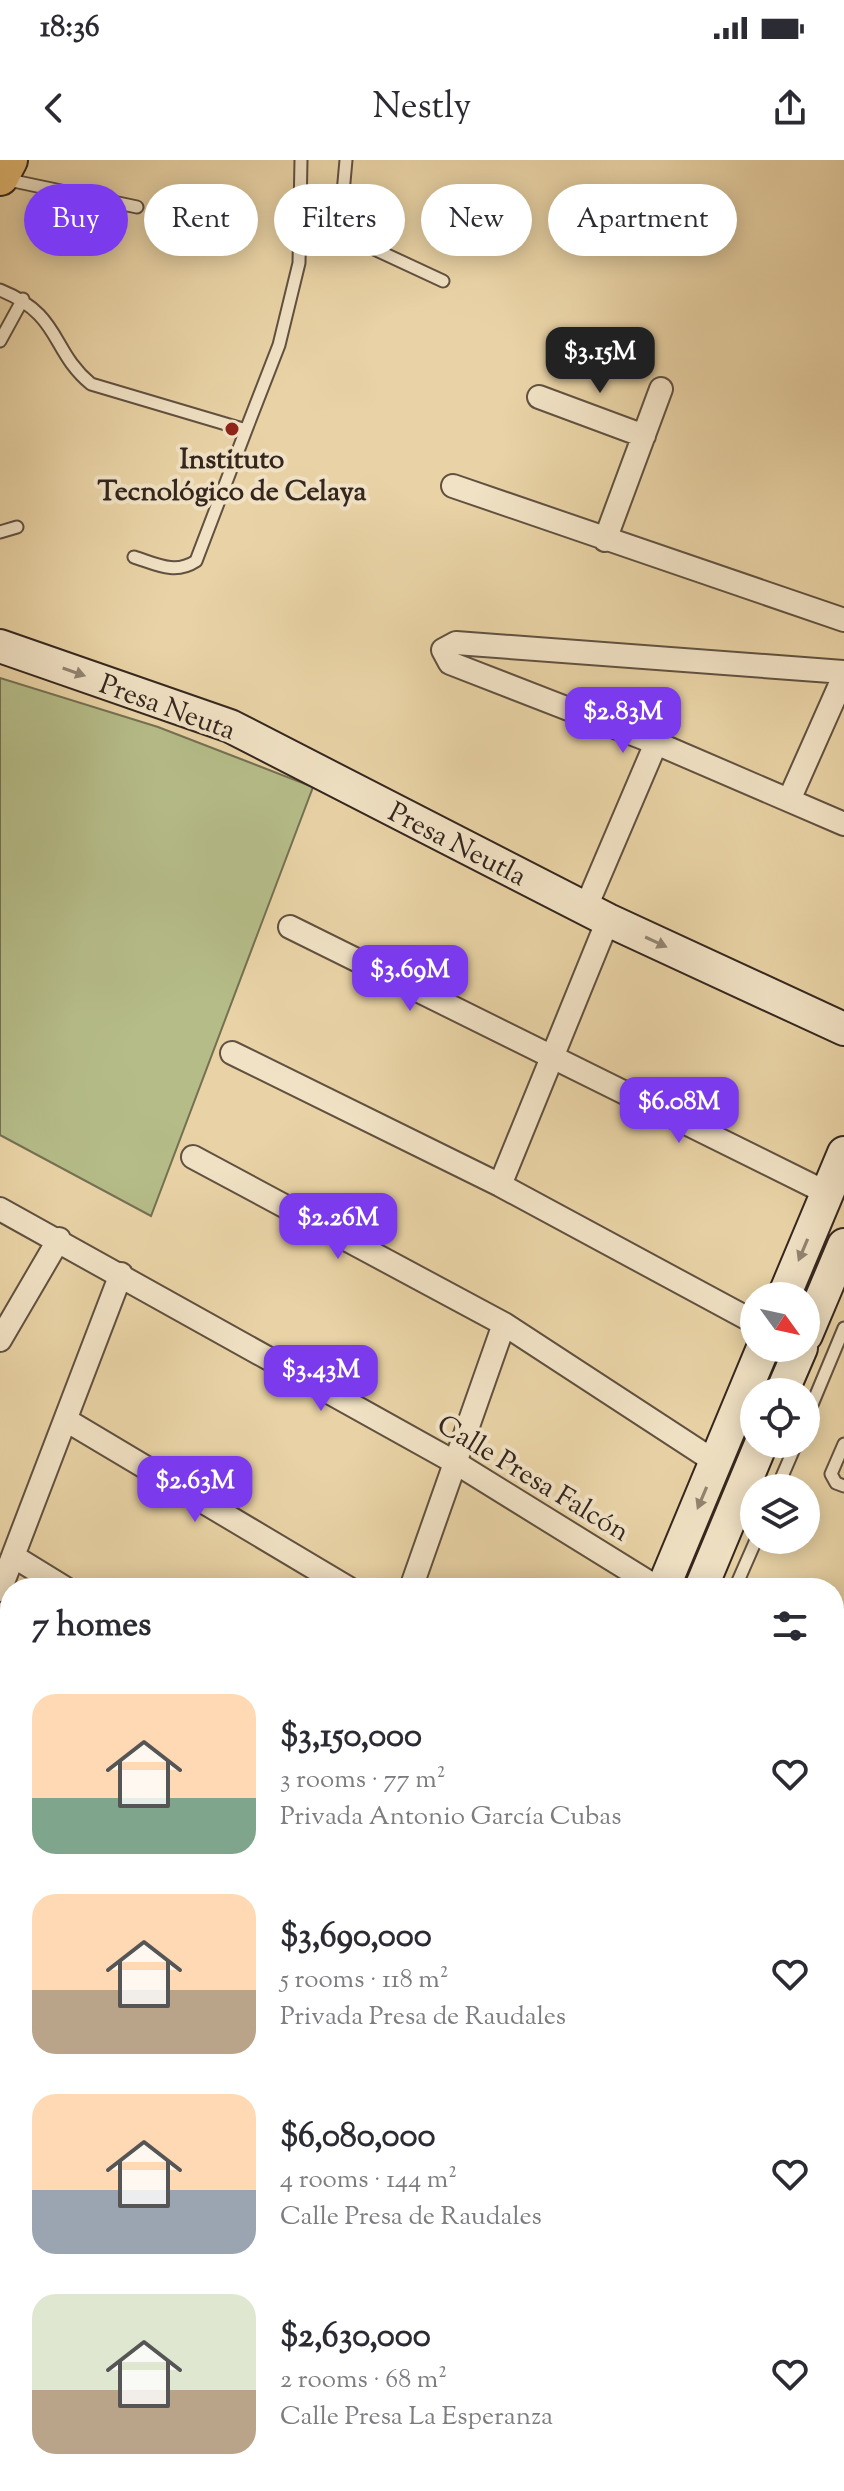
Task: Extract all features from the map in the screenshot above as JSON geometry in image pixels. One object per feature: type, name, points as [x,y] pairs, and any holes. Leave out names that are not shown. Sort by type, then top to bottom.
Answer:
[{"type":"main road","points":[[0,178],[9,160]]},
{"type":"street","points":[[605,540],[661,389]]},
{"type":"street","points":[[539,397],[644,436]]},
{"type":"street","points":[[453,486],[844,620]]},
{"type":"street","points":[[789,800],[844,674],[456,643],[443,650],[450,663],[656,743],[844,824]]},
{"type":"street","name":"Presa Neuta","points":[[0,646],[230,726],[330,779]]},
{"type":"street","points":[[500,1185],[550,1057],[656,743]]},
{"type":"street","name":"Presa Neutla","points":[[330,779],[597,914],[844,1029]]},
{"type":"street","points":[[290,927],[827,1193]]},
{"type":"street","points":[[232,1053],[500,1185],[740,1314]]},
{"type":"street","points":[[790,1282],[844,1153]]},
{"type":"street","points":[[193,1157],[504,1324],[717,1463]]},
{"type":"street","name":"Calle Presa Falcón","points":[[0,1209],[59,1239],[456,1463],[645,1578]]},
{"type":"street","points":[[0,1340],[59,1239]]},
{"type":"street","points":[[820,1306],[840,1265]]},
{"type":"street","points":[[5,1578],[121,1274]]},
{"type":"street","points":[[415,1578],[504,1324]]},
{"type":"street","points":[[665,1578],[757,1362]]},
{"type":"street","points":[[66,1420],[331,1578]]},
{"type":"street","points":[[710,1578],[756,1458]]},
{"type":"street","points":[[13,1556],[49,1578]]},
{"type":"lane","points":[[134,557],[172,569],[185,569],[196,561],[279,345],[299,263],[301,160]]},
{"type":"lane","points":[[346,160],[340,226],[344,235],[443,281]]},
{"type":"lane","points":[[0,178],[137,207]]},
{"type":"lane","points":[[0,290],[23,299],[49,323],[79,374],[91,384],[246,430]]},
{"type":"lane","points":[[0,341],[23,299]]},
{"type":"lane","points":[[0,532],[17,527]]},
{"type":"lane","points":[[820,1385],[844,1328]]},
{"type":"lane","points":[[844,1444],[831,1474],[836,1483],[844,1486]]},
{"type":"lane","points":[[739,1578],[750,1554]]},
{"type":"green space","points":[[0,678],[158,727],[313,787],[151,1216],[0,1135]]},
{"type":"place","name":"Instituto Tecnológico de Celaya","points":[[232,429]]}]
